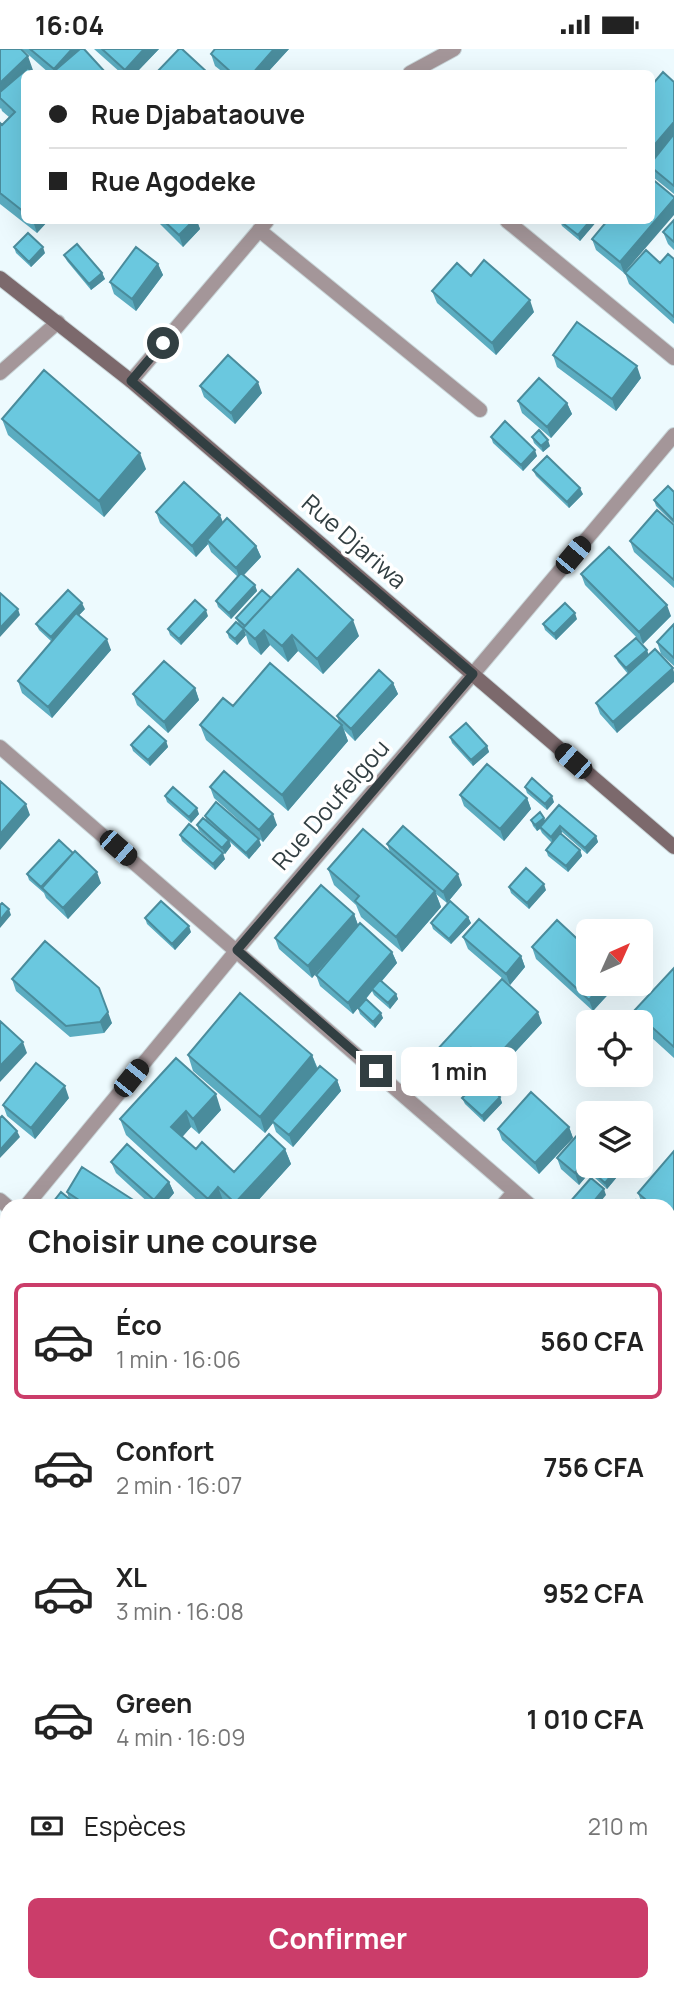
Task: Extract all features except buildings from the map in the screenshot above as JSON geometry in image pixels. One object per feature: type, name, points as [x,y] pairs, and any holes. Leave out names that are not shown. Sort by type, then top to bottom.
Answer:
[{"type":"street","points":[[416,70],[454,49]]},
{"type":"street","points":[[511,224],[674,358]]},
{"type":"street","points":[[131,381],[263,225],[480,410]]},
{"type":"street","name":"Rue Djariwa","points":[[0,278],[131,381],[674,847]]},
{"type":"street","points":[[0,373],[58,322]]},
{"type":"street","name":"Rue Doufelgou","points":[[32,1199],[237,950],[674,435]]},
{"type":"street","points":[[0,747],[522,1199]]},
{"type":"street","points":[[508,1199],[514,1192]]},
{"type":"route","points":[[163,343],[131,381],[473,674],[237,950],[376,1071]]}]
